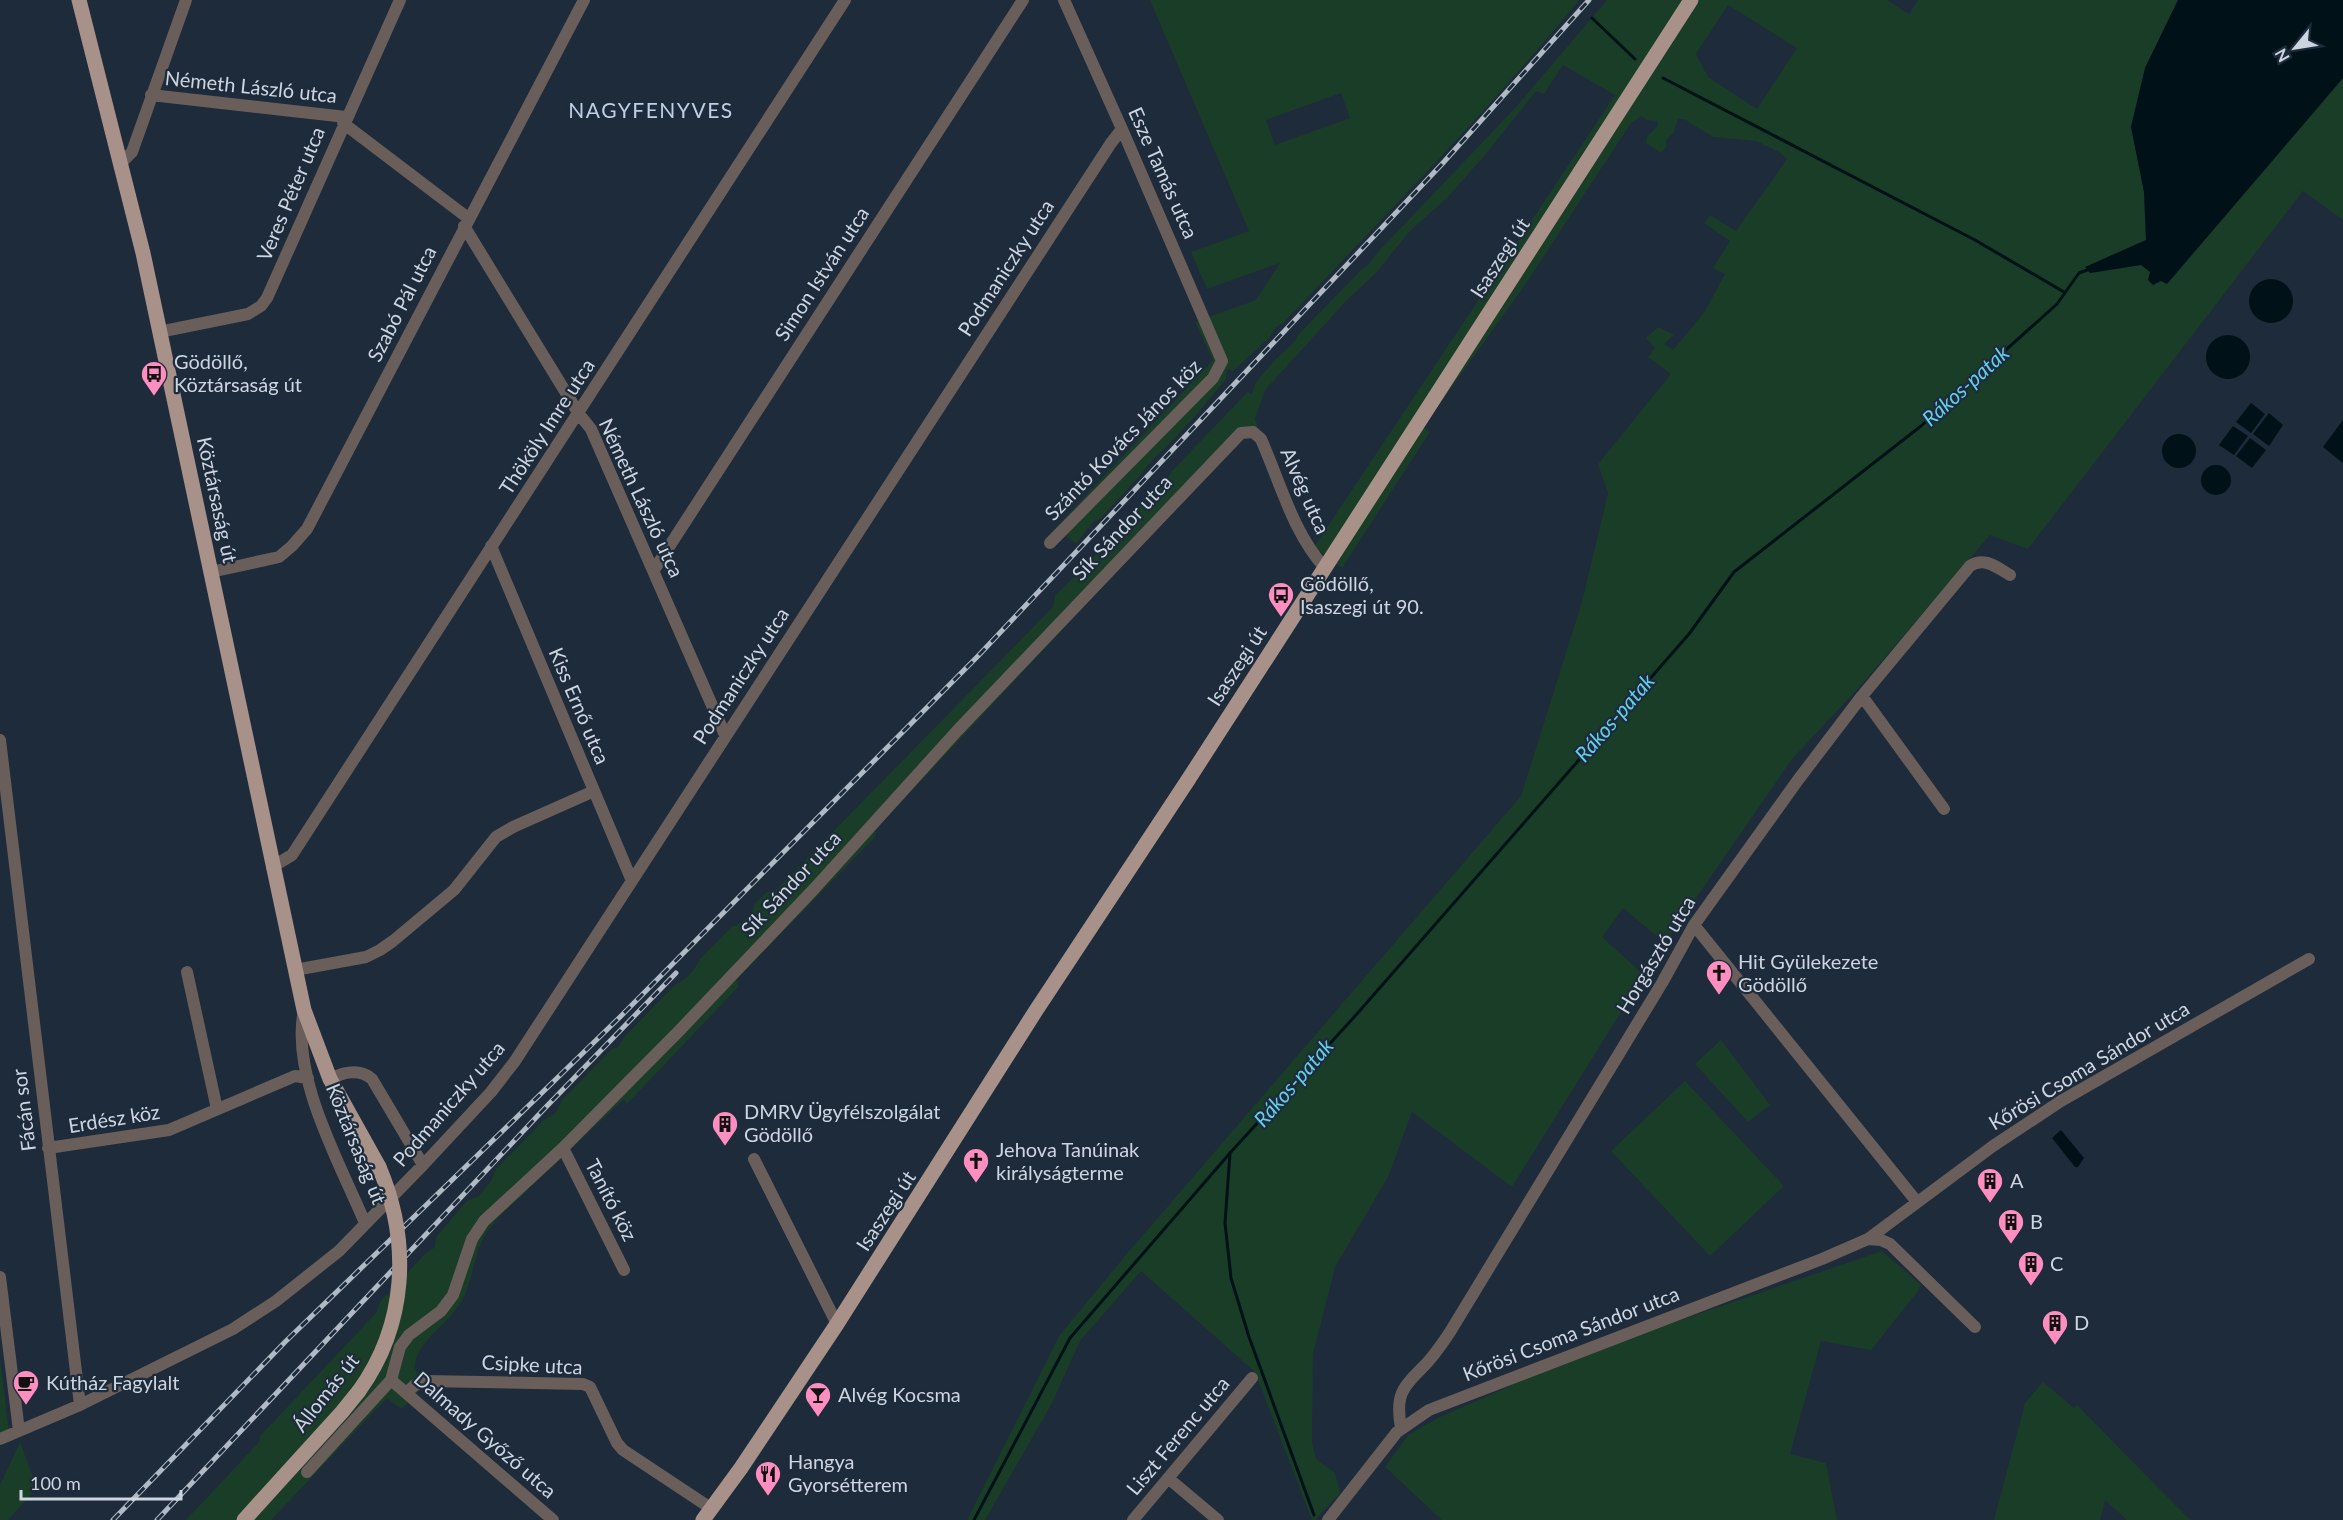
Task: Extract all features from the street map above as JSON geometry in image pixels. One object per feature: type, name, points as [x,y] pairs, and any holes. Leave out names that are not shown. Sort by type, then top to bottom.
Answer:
[{"type":"main road","name":"Köztársaság út","points":[[79,0],[143,253],[304,1010],[330,1078],[379,1167]]},
{"type":"main road","name":"Isaszegi út","points":[[707,1515],[837,1324],[937,1170],[1035,1012],[1325,568],[1691,0]]},
{"type":"main road","name":"Állomás út","points":[[244,1520],[342,1412],[359,1391],[384,1349],[395,1314],[400,1281],[400,1253],[397,1222],[379,1167]]},
{"type":"street","points":[[121,163],[132,152],[186,0]]},
{"type":"street","name":"Veres Péter utca","points":[[159,332],[237,317],[255,311],[261,306],[274,285],[344,120],[400,0]]},
{"type":"street","name":"Szabó Pál utca","points":[[211,572],[279,556],[292,546],[307,529],[584,0]]},
{"type":"street","name":"Thököly Imre utca","points":[[272,867],[292,855],[845,0]]},
{"type":"street","name":"Simon István utca","points":[[654,570],[1023,0]]},
{"type":"street","name":"Esze Tamás utca","points":[[1064,0],[1221,354],[1222,363]]},
{"type":"street","name":"Németh László utca","points":[[151,95],[344,120],[466,222],[579,414],[591,429],[725,735]]},
{"type":"street","name":"Podmaniczky utca","points":[[0,1439],[80,1405],[233,1329],[262,1312],[339,1251],[490,1092],[515,1061],[725,735],[1122,129]]},
{"type":"street","name":"Szántó Kovács János köz","points":[[1050,543],[1213,378],[1222,363]]},
{"type":"street","name":"Alvég utca","points":[[1250,431],[1261,439],[1302,535],[1314,556],[1325,568]]},
{"type":"street","name":"Sík Sándor utca","points":[[391,1380],[399,1347],[409,1335],[441,1311],[453,1295],[476,1231],[563,1148],[814,889],[957,731],[1211,462],[1239,434],[1250,431]]},
{"type":"street","name":"Kiss Ernő utca","points":[[491,546],[632,881]]},
{"type":"street","name":"Horgásztó utca","points":[[1401,1428],[1398,1410],[1403,1388],[1430,1359],[1450,1332],[1662,983],[1694,925],[1798,780],[1862,696],[1974,563],[1985,562],[2010,575]]},
{"type":"street","points":[[1862,696],[1944,809]]},
{"type":"street","name":"Fácán sor","points":[[0,740],[80,1405]]},
{"type":"street","points":[[295,970],[366,957],[380,950],[393,942],[454,890],[496,837],[513,827],[594,791]]},
{"type":"street","points":[[1694,925],[1917,1202]]},
{"type":"street","name":"Kőrösi Csoma Sándor utca","points":[[1332,1518],[1401,1428],[1445,1403],[1822,1259],[1868,1239],[1993,1146],[2061,1101],[2309,959]]},
{"type":"street","points":[[187,972],[218,1109]]},
{"type":"street","name":"Köztársaság út","points":[[304,1010],[300,1036],[308,1078],[323,1125],[365,1223]]},
{"type":"street","name":"Köztársaság út","points":[[330,1078],[354,1071],[372,1079],[423,1165]]},
{"type":"street","name":"Erdész köz","points":[[48,1148],[156,1134],[183,1125],[295,1076],[308,1078]]},
{"type":"street","name":"Tanító köz","points":[[563,1148],[624,1270]]},
{"type":"street","points":[[754,1159],[837,1324]]},
{"type":"street","points":[[1868,1239],[1881,1240],[1890,1244],[1975,1327]]},
{"type":"street","points":[[0,1277],[19,1431]]},
{"type":"street","name":"Liszt Ferenc utca","points":[[1133,1520],[1252,1378]]},
{"type":"street","name":"Dalmady Győző utca","points":[[391,1380],[553,1520]]},
{"type":"street","name":"Állomás út","points":[[307,1472],[391,1380]]},
{"type":"street","name":"Csipke utca","points":[[406,1393],[420,1382],[436,1381],[583,1384],[590,1387],[622,1450],[707,1515]]},
{"type":"street","points":[[1168,1478],[1218,1520]]},
{"type":"green space","points":[[1150,0],[1579,0],[1471,124],[1283,323],[1275,328],[1270,337],[1233,371],[1229,369],[1226,372],[1226,379],[1200,410],[1100,519],[1094,521],[1076,544],[1064,534],[1050,546],[1045,539],[1213,360],[1195,322],[1256,300],[1280,263],[1207,289],[1191,252],[1249,231]],"holes":[[[1341,93],[1350,118],[1275,145],[1266,120]]]},
{"type":"green space","points":[[1607,0],[1887,0],[1909,14],[1918,0],[2178,0],[2145,68],[2131,127],[2144,192],[2146,240],[2090,273],[2141,265],[2167,284],[2343,78],[2343,220],[2303,191],[2028,549],[1990,535],[1862,684],[1792,759],[1665,943],[1623,908],[1602,937],[1644,975],[1512,1187],[1412,1112],[1388,1177],[1335,1267],[1313,1354],[1312,1443],[1316,1459],[1335,1473],[1340,1493],[1315,1520],[1312,1520],[1255,1372],[1141,1271],[1080,1341],[1051,1405],[985,1520],[967,1520],[1059,1336],[1125,1256],[1521,796],[1582,602],[1608,493],[1598,464],[1671,374],[1648,357],[1655,348],[1646,338],[1658,327],[1674,335],[1664,344],[1673,350],[1704,313],[1725,274],[1713,268],[1730,241],[1704,223],[1710,215],[1736,231],[1787,159],[1779,152],[1756,141],[1713,137],[1684,119],[1678,119],[1674,132],[1666,140],[1667,146],[1661,153],[1646,143],[1647,136],[1657,127],[1658,121],[1646,120],[1642,116],[1631,123],[1525,285],[1423,427],[1430,432],[1342,568],[1314,547],[1615,95],[1563,65],[1544,94],[1536,91],[1448,197],[1409,232],[1376,273],[1348,299],[1265,390],[1255,419],[1258,426],[1237,443],[875,830],[876,836],[736,980],[739,986],[627,1104],[624,1099],[500,1216],[483,1239],[462,1300],[426,1342],[417,1358],[414,1367],[420,1377],[433,1377],[401,1409],[387,1398],[271,1520],[186,1520],[259,1442],[260,1436],[377,1312],[380,1302],[425,1254],[435,1247],[436,1237],[467,1201],[479,1196],[491,1181],[496,1169],[545,1119],[556,1113],[561,1101],[612,1049],[618,1047],[625,1036],[676,984],[690,974],[700,959],[732,927],[741,923],[752,912],[755,903],[767,892],[774,892],[1053,607],[1055,596],[1112,539],[1116,530],[1159,485],[1165,482],[1172,471],[1248,392],[1252,394],[1256,382],[1298,335],[1369,264],[1516,107]],"holes":[[[1728,5],[1797,48],[1757,109],[1708,77],[1696,54]]]},
{"type":"green space","points":[[1721,1040],[1770,1105],[1748,1122],[1695,1064]]},
{"type":"green space","points":[[1685,1081],[1784,1186],[1710,1256],[1611,1151]]},
{"type":"green space","points":[[1882,1251],[1922,1286],[1871,1350],[1821,1341],[1790,1454],[1826,1463],[1837,1520],[1442,1520],[1385,1467],[1408,1435],[1440,1417],[1587,1352]]},
{"type":"green space","points":[[0,1357],[9,1433],[0,1437]]},
{"type":"green space","points":[[2043,1382],[2074,1408],[2077,1405],[2190,1520],[2127,1520],[2105,1500],[2100,1520],[1994,1520],[2025,1403]]},
{"type":"green space","points":[[20,1442],[37,1488],[8,1520],[0,1520],[0,1485]]},
{"type":"shaded area","points":[[2178,0],[2343,0],[2343,78],[2167,284],[2161,281],[2153,285],[2148,280],[2150,272],[2141,265],[2090,273],[2085,267],[2146,240],[2144,192],[2131,127],[2145,68]]},
{"type":"shaded area","points":[[2271,279],[2287,285],[2293,301],[2287,317],[2271,323],[2255,317],[2249,301],[2255,285]]},
{"type":"shaded area","points":[[2228,335],[2243,342],[2250,357],[2243,372],[2228,379],[2213,372],[2206,357],[2213,342]]},
{"type":"shaded area","points":[[2251,403],[2265,414],[2251,433],[2236,422]]},
{"type":"shaded area","points":[[2269,413],[2283,425],[2269,446],[2253,434]]},
{"type":"shaded area","points":[[2343,420],[2343,463],[2323,447]]},
{"type":"shaded area","points":[[2233,426],[2248,436],[2234,455],[2219,445]]},
{"type":"shaded area","points":[[2179,434],[2191,439],[2196,451],[2191,463],[2179,468],[2167,463],[2162,451],[2167,439]]},
{"type":"shaded area","points":[[2250,438],[2266,450],[2252,468],[2236,456]]},
{"type":"shaded area","points":[[2216,465],[2227,469],[2231,480],[2227,491],[2216,495],[2205,491],[2201,480],[2205,469]]},
{"type":"shaded area","points":[[2061,1130],[2084,1158],[2078,1167],[2075,1167],[2052,1138]]},
{"type":"waterway","points":[[1592,18],[1635,59]]},
{"type":"waterway","points":[[1663,78],[1975,240],[2064,292]]},
{"type":"waterway","name":"Rákos-patak","points":[[974,1520],[1070,1338],[1230,1153],[1356,1015],[1689,634],[1734,572],[1921,426],[2057,304],[2079,273],[2090,269]]},
{"type":"waterway","points":[[1230,1153],[1225,1223],[1231,1278],[1249,1337],[1314,1515]]},
{"type":"railway","points":[[113,1520],[285,1342],[620,1017],[978,656],[1442,164],[1589,0]]},
{"type":"railway","points":[[157,1520],[545,1108],[676,973]]},
{"type":"place","name":"Gödöllő, Köztársaság út","points":[[154,397]]},
{"type":"place","name":"Gödöllő, Isaszegi út 90.","points":[[1281,618]]},
{"type":"place","name":"Hit Gyülekezete Gödöllő","points":[[1719,996]]},
{"type":"place","name":"DMRV Ügyfélszolgálat Gödöllő","points":[[725,1147]]},
{"type":"place","name":"Jehova Tanúinak királyságterme","points":[[976,1184]]},
{"type":"place","name":"A","points":[[1990,1204]]},
{"type":"place","name":"B","points":[[2011,1245]]},
{"type":"place","name":"C","points":[[2031,1287]]},
{"type":"place","name":"D","points":[[2055,1346]]},
{"type":"place","name":"Kútház Fagylalt","points":[[26,1406]]},
{"type":"place","name":"Alvég Kocsma","points":[[818,1418]]},
{"type":"place","name":"Hangya Gyorsétterem","points":[[768,1497]]},
{"type":"district","name":"NAGYFENYVES","points":[[651,111]]}]
